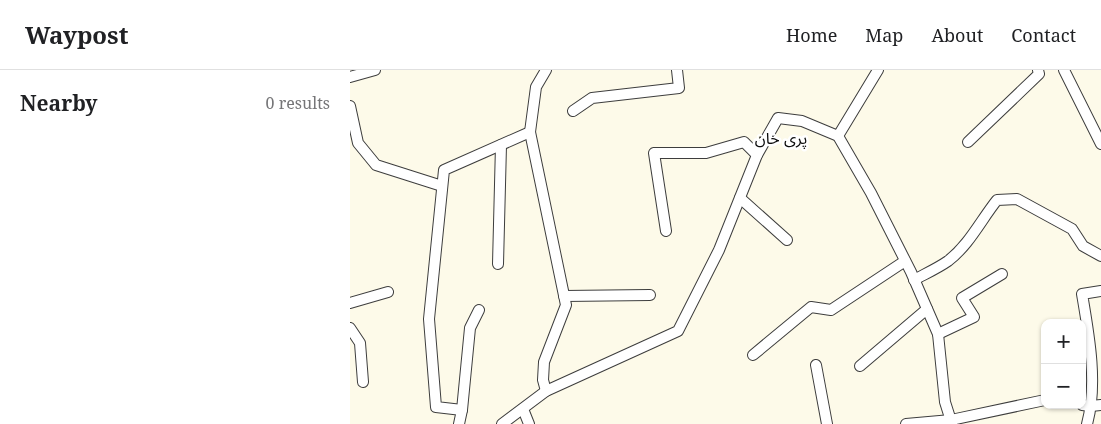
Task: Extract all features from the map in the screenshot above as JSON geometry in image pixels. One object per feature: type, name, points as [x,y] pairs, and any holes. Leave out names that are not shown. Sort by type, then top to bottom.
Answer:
[{"type":"street","points":[[350,77],[375,70]]},
{"type":"street","points":[[546,70],[536,87],[530,132],[566,305],[544,362],[542,380],[546,391]]},
{"type":"street","points":[[573,111],[592,98],[680,88],[677,70]]},
{"type":"street","points":[[838,136],[878,70]]},
{"type":"street","points":[[968,142],[1039,74],[1038,70]]},
{"type":"street","points":[[1064,70],[1101,144]]},
{"type":"street","points":[[350,106],[358,143],[376,165],[442,186]]},
{"type":"street","points":[[502,424],[546,391],[678,331],[719,250],[756,155],[778,118],[802,121],[838,136],[871,193],[905,261],[938,334],[945,402],[951,422]]},
{"type":"street","points":[[462,410],[436,407],[429,319],[444,170],[530,132]]},
{"type":"street","points":[[666,231],[654,153],[706,153],[744,142],[756,155]]},
{"type":"street","points":[[498,264],[501,145]]},
{"type":"street","points":[[740,198],[787,240]]},
{"type":"street","points":[[914,280],[948,261],[969,240],[997,200],[1017,199],[1072,229],[1083,246],[1101,256]]},
{"type":"street","points":[[754,355],[811,307],[831,310],[905,261]]},
{"type":"street","points":[[938,334],[974,317],[962,298],[1002,274]]},
{"type":"street","points":[[1087,424],[1092,405],[1090,338],[1082,294],[1101,291]]},
{"type":"street","points":[[350,303],[388,292]]},
{"type":"street","points":[[564,296],[650,295]]},
{"type":"street","points":[[860,366],[927,309]]},
{"type":"street","points":[[460,424],[470,328],[480,310]]},
{"type":"street","points":[[350,328],[360,343],[363,382]]},
{"type":"street","points":[[816,365],[827,424]]},
{"type":"street","points":[[906,424],[951,422],[1041,401]]},
{"type":"street","points":[[523,409],[530,424]]},
{"type":"district","name":"پری خان","points":[[781,138]]}]
